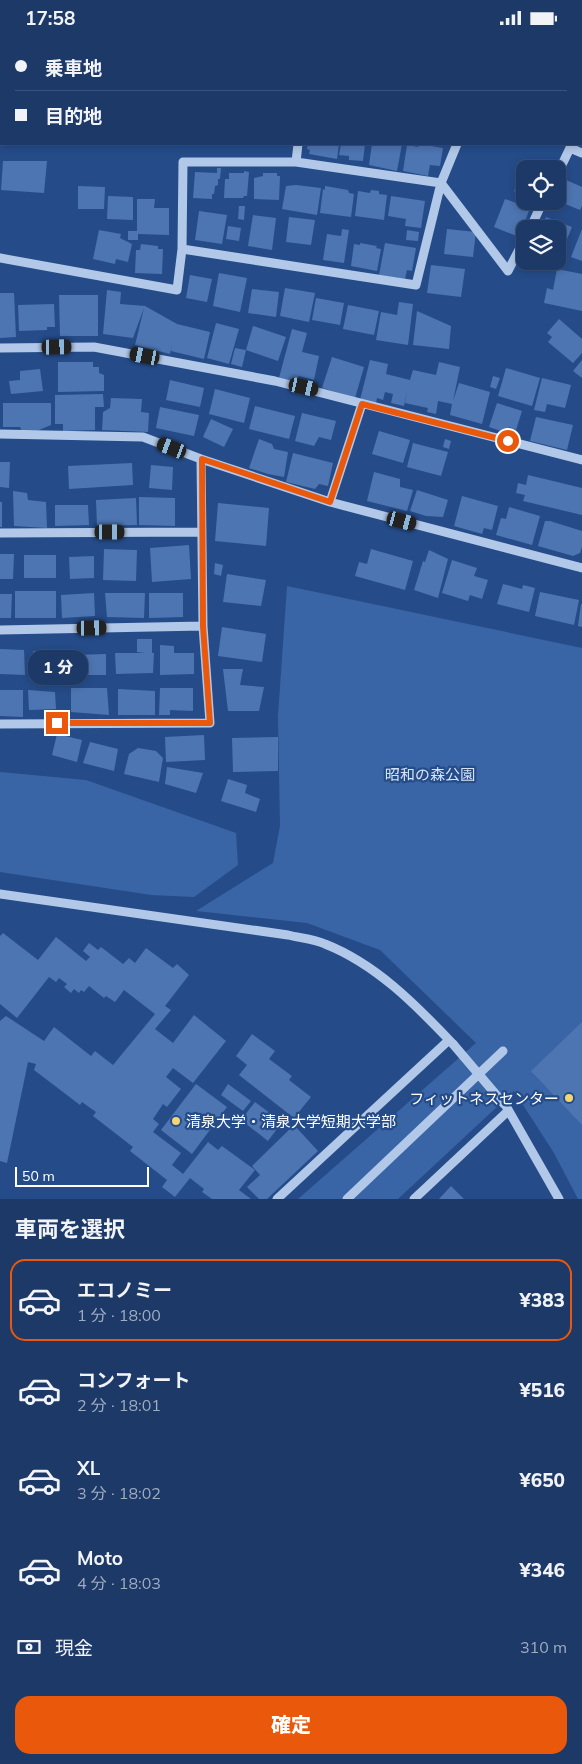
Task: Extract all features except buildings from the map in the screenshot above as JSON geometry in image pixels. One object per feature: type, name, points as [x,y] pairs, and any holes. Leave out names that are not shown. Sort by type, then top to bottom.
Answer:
[{"type":"street","points":[[296,162],[298,145]]},
{"type":"street","points":[[182,249],[416,285],[441,183],[457,145]]},
{"type":"street","points":[[564,160],[570,148],[582,153]]},
{"type":"street","points":[[0,257],[178,290],[182,249],[183,162],[296,162],[441,183],[508,271],[516,255]]},
{"type":"street","points":[[0,348],[94,347],[275,381],[582,460]]},
{"type":"street","points":[[330,502],[362,404]]},
{"type":"street","points":[[0,435],[143,437],[330,502],[582,568]]},
{"type":"street","points":[[0,723],[210,723],[203,626],[202,459]]},
{"type":"street","points":[[0,533],[202,532]]},
{"type":"street","points":[[0,629],[203,626]]},
{"type":"street","points":[[0,893],[288,935],[324,943],[364,963],[402,993],[451,1042],[506,1108],[559,1199]]},
{"type":"street","points":[[277,1199],[451,1042]]},
{"type":"street","points":[[346,1199],[503,1051]]},
{"type":"street","points":[[414,1199],[506,1108]]},
{"type":"green space","name":"昭和の森公園","points":[[287,586],[582,648],[582,1199],[578,1199],[554,1153],[514,1091],[398,1199],[298,1199],[476,1043],[380,950],[307,923],[196,911],[273,863],[280,826],[278,716]]},
{"type":"green space","points":[[0,772],[86,780],[236,833],[238,865],[194,897],[151,895],[0,872]]},
{"type":"place","name":"フィットネスセンター","points":[[569,1098]]},
{"type":"place","name":"清泉大学・清泉大学短期大学部","points":[[176,1121]]},
{"type":"route","points":[[57,723],[210,723],[203,626],[202,459],[330,502],[362,404],[508,441]]}]
